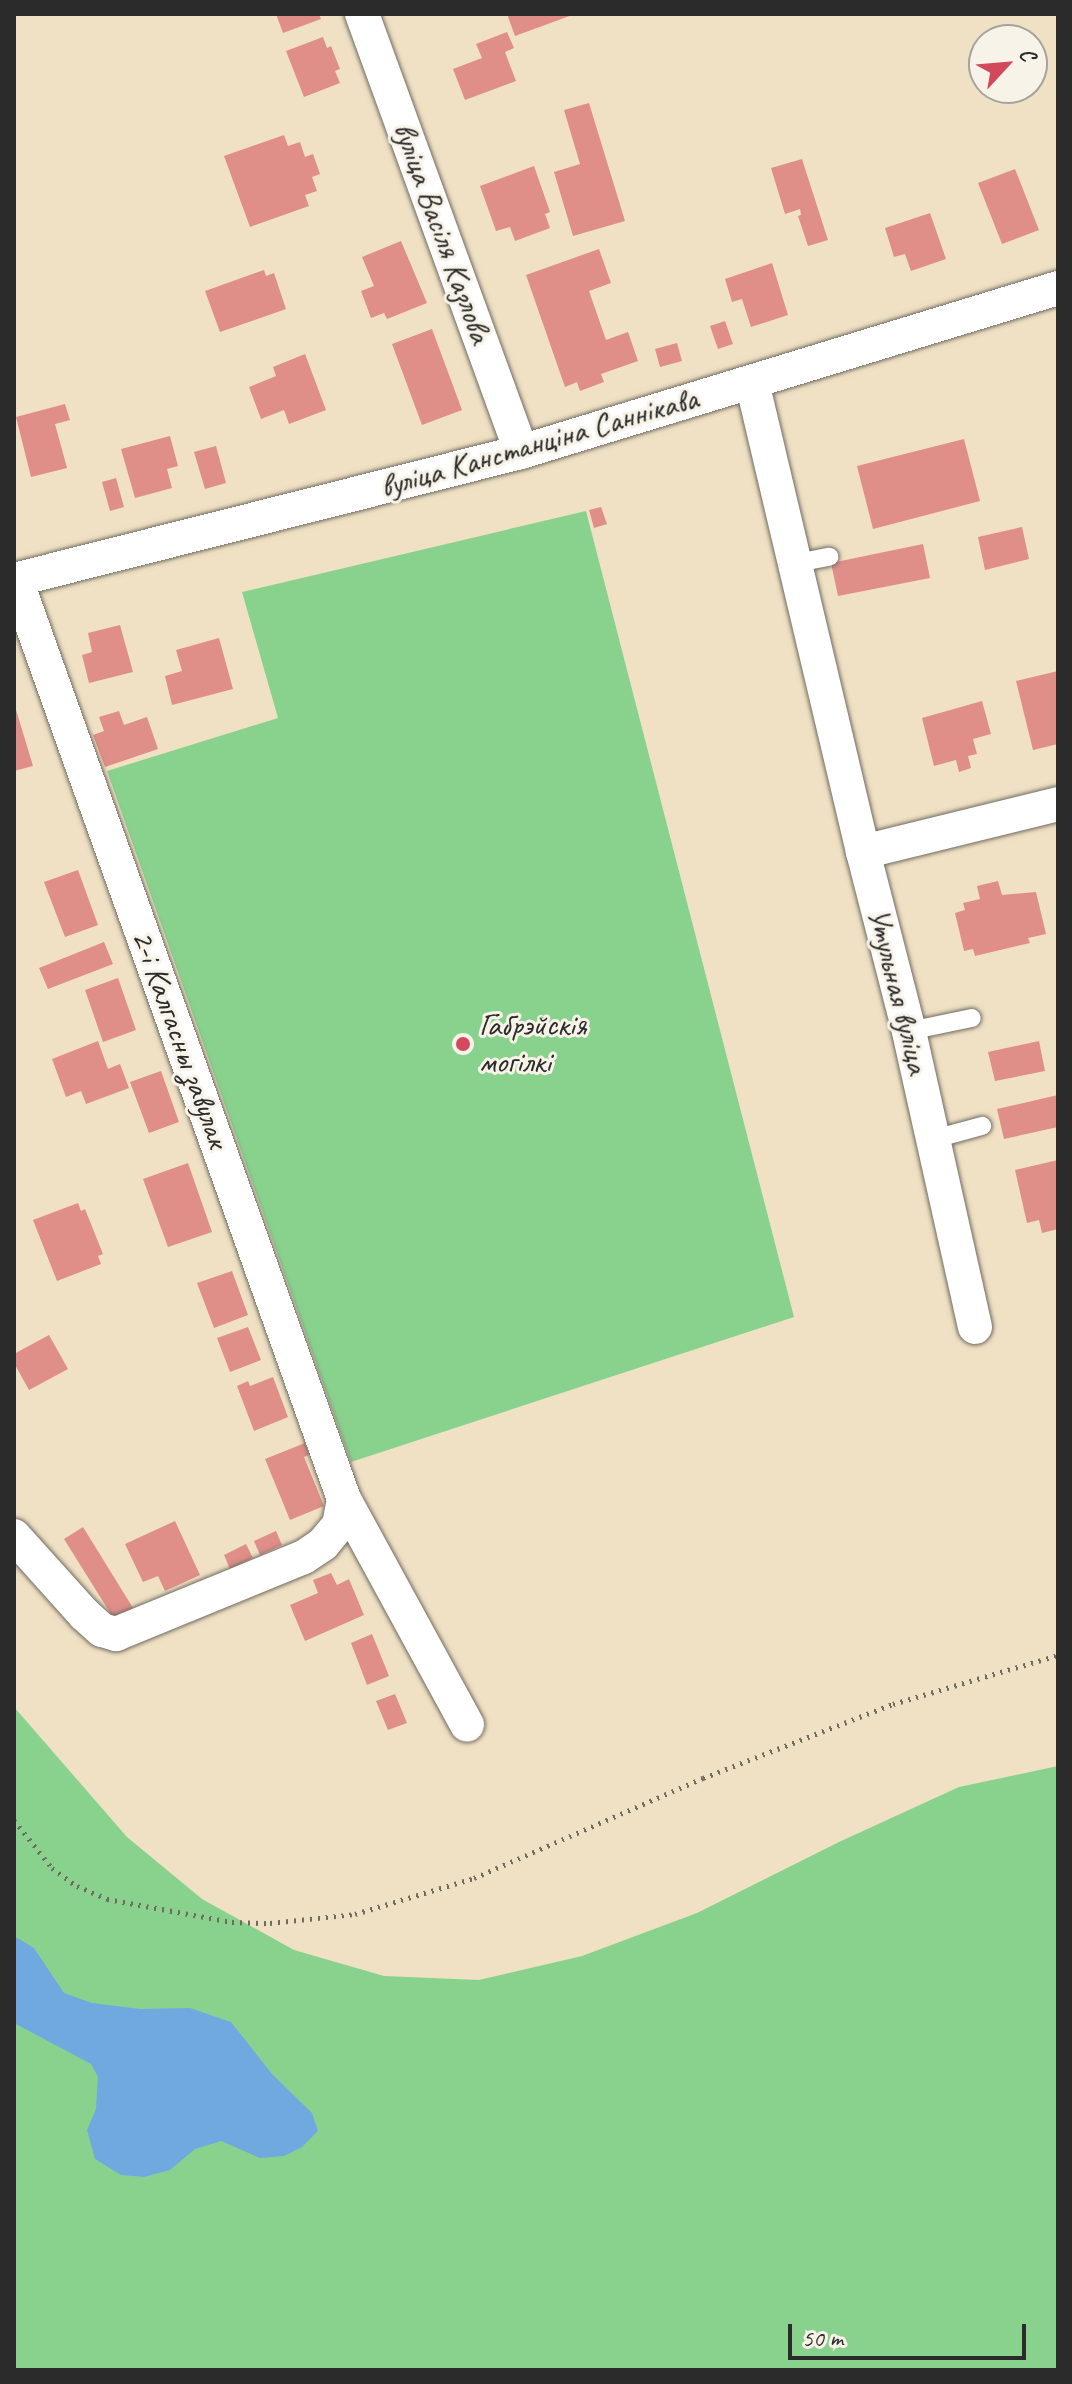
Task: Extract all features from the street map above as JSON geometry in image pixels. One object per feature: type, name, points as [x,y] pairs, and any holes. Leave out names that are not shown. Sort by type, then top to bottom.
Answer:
[{"type":"street","name":"вуліца Васіля Казлова","points":[[362,14],[521,452]]},
{"type":"street","name":"вуліца Канстанціна Саннікава","points":[[15,580],[521,452],[1058,288]]},
{"type":"street","name":"Утульная вуліца","points":[[752,382],[813,560],[863,852],[909,1031],[975,1327]]},
{"type":"street","name":"2-і Калгасны завулак","points":[[15,580],[344,1499],[467,1725]]},
{"type":"street","points":[[863,852],[1058,804]]},
{"type":"street","points":[[14,1536],[84,1614],[102,1630],[116,1634],[304,1557],[323,1544],[339,1525],[344,1499]]},
{"type":"lane","points":[[909,1031],[972,1018]]},
{"type":"lane","points":[[934,1139],[982,1126]]},
{"type":"path","points":[[14,1820],[52,1868],[77,1886],[107,1899],[232,1922],[270,1923],[355,1914],[461,1883],[703,1778],[893,1704],[1058,1655]]},
{"type":"green space","name":"Габрэйскія могілкі","points":[[586,511],[794,1317],[351,1462],[107,771],[278,718],[242,592]]},
{"type":"green space","points":[[14,1707],[127,1837],[202,1899],[294,1950],[384,1976],[479,1980],[582,1956],[697,1913],[839,1842],[959,1787],[1058,1766],[1058,2370],[14,2370]]},
{"type":"water","points":[[14,1936],[34,1948],[64,1993],[92,2003],[140,2009],[190,2008],[231,2022],[272,2074],[312,2113],[318,2131],[302,2147],[284,2156],[260,2158],[221,2141],[195,2149],[170,2170],[144,2177],[121,2175],[95,2159],[87,2130],[96,2109],[98,2077],[91,2064],[14,2023]]},
{"type":"building","points":[[276,14],[319,14],[321,19],[283,33]]},
{"type":"building","points":[[507,14],[575,14],[515,36]]},
{"type":"building","points":[[507,32],[514,48],[505,52],[516,81],[465,100],[453,69],[482,58],[476,44]]},
{"type":"building","points":[[323,37],[327,48],[331,46],[340,69],[335,71],[340,83],[304,97],[286,51]]},
{"type":"building","points":[[589,103],[625,221],[573,236],[554,172],[580,164],[564,110]]},
{"type":"building","points":[[284,135],[288,146],[300,142],[305,157],[313,154],[320,174],[312,177],[317,191],[305,195],[309,206],[250,227],[224,156]]},
{"type":"building","points":[[802,159],[828,240],[808,246],[798,216],[801,215],[800,209],[785,214],[771,168]]},
{"type":"building","points":[[534,166],[550,212],[545,214],[550,228],[515,241],[510,227],[496,231],[480,186]]},
{"type":"building","points":[[1015,169],[1039,230],[1002,244],[978,183]]},
{"type":"building","points":[[930,213],[946,259],[911,271],[905,254],[894,257],[885,228]]},
{"type":"building","points":[[401,241],[427,303],[387,319],[384,313],[371,318],[361,291],[374,286],[362,257]]},
{"type":"building","points":[[599,249],[611,283],[589,291],[606,340],[628,332],[638,361],[601,374],[604,382],[580,391],[577,382],[565,387],[526,275]]},
{"type":"building","points":[[772,263],[788,315],[751,327],[742,299],[732,302],[725,279]]},
{"type":"building","points":[[264,270],[266,276],[274,273],[286,309],[220,332],[205,291]]},
{"type":"building","points":[[725,321],[733,344],[718,349],[710,326]]},
{"type":"building","points":[[432,329],[462,410],[422,425],[392,344]]},
{"type":"building","points":[[677,343],[682,361],[660,367],[655,349]]},
{"type":"building","points":[[305,354],[326,410],[289,424],[284,410],[261,419],[249,387],[276,376],[273,367]]},
{"type":"building","points":[[65,404],[70,420],[55,424],[67,468],[31,477],[16,417]]},
{"type":"building","points":[[170,436],[178,466],[167,469],[172,488],[135,498],[121,449]]},
{"type":"building","points":[[964,439],[980,501],[873,529],[857,466]]},
{"type":"building","points":[[216,446],[226,483],[205,489],[194,452]]},
{"type":"building","points":[[116,478],[124,507],[110,511],[102,482]]},
{"type":"building","points":[[601,507],[607,524],[594,528],[589,510]]},
{"type":"building","points":[[1022,527],[1029,559],[985,570],[978,537]]},
{"type":"building","points":[[923,544],[930,578],[838,596],[831,563]]},
{"type":"building","points":[[120,625],[133,672],[89,683],[82,655],[92,652],[88,633]]},
{"type":"building","points":[[219,638],[233,689],[172,705],[165,676],[182,671],[176,650]]},
{"type":"building","points":[[1058,671],[1058,744],[1033,750],[1016,681]]},
{"type":"building","points":[[982,701],[991,734],[973,739],[977,754],[968,756],[971,768],[959,772],[956,760],[934,766],[922,718]]},
{"type":"building","points":[[14,703],[33,766],[14,771]]},
{"type":"building","points":[[119,711],[124,725],[147,717],[158,749],[105,767],[93,735],[104,731],[99,717]]},
{"type":"building","points":[[78,870],[98,925],[65,937],[44,882]]},
{"type":"building","points":[[998,881],[1002,895],[1036,892],[1046,934],[1028,938],[1030,943],[975,956],[973,949],[964,951],[955,913],[965,910],[963,903],[980,899],[977,886]]},
{"type":"building","points":[[104,942],[113,964],[48,989],[39,968]]},
{"type":"building","points":[[118,978],[136,1030],[103,1042],[85,990]]},
{"type":"building","points":[[98,1041],[108,1069],[120,1064],[129,1088],[86,1104],[81,1091],[66,1097],[52,1059]]},
{"type":"building","points":[[1039,1041],[1045,1071],[995,1081],[988,1052]]},
{"type":"building","points":[[161,1071],[179,1122],[149,1133],[130,1082]]},
{"type":"building","points":[[1058,1095],[1058,1127],[1004,1139],[997,1109]]},
{"type":"building","points":[[1058,1160],[1058,1229],[1042,1233],[1039,1220],[1027,1223],[1015,1170]]},
{"type":"building","points":[[188,1163],[212,1232],[168,1247],[143,1179]]},
{"type":"building","points":[[78,1203],[81,1211],[85,1209],[103,1254],[98,1256],[101,1264],[57,1281],[33,1220]]},
{"type":"building","points":[[232,1271],[248,1315],[214,1328],[197,1283]]},
{"type":"building","points":[[248,1327],[261,1360],[230,1372],[217,1338]]},
{"type":"building","points":[[49,1335],[68,1369],[29,1390],[14,1363],[14,1354]]},
{"type":"building","points":[[273,1377],[288,1417],[254,1431],[237,1386],[248,1381],[250,1386]]},
{"type":"building","points":[[305,1443],[309,1455],[304,1457],[324,1506],[290,1520],[265,1459]]},
{"type":"building","points":[[175,1521],[200,1575],[165,1591],[158,1576],[143,1582],[125,1544]]},
{"type":"building","points":[[83,1527],[133,1608],[114,1619],[64,1539]]},
{"type":"building","points":[[276,1531],[282,1545],[260,1555],[254,1541]]},
{"type":"building","points":[[246,1544],[253,1558],[230,1569],[224,1555]]},
{"type":"building","points":[[331,1573],[337,1585],[349,1579],[364,1615],[305,1641],[290,1605],[318,1593],[313,1580]]},
{"type":"building","points":[[372,1634],[389,1676],[367,1685],[351,1643]]},
{"type":"building","points":[[395,1694],[407,1723],[388,1730],[376,1701]]},
{"type":"place","name":"Габрэйскія могілкі","points":[[463,1044]]}]
